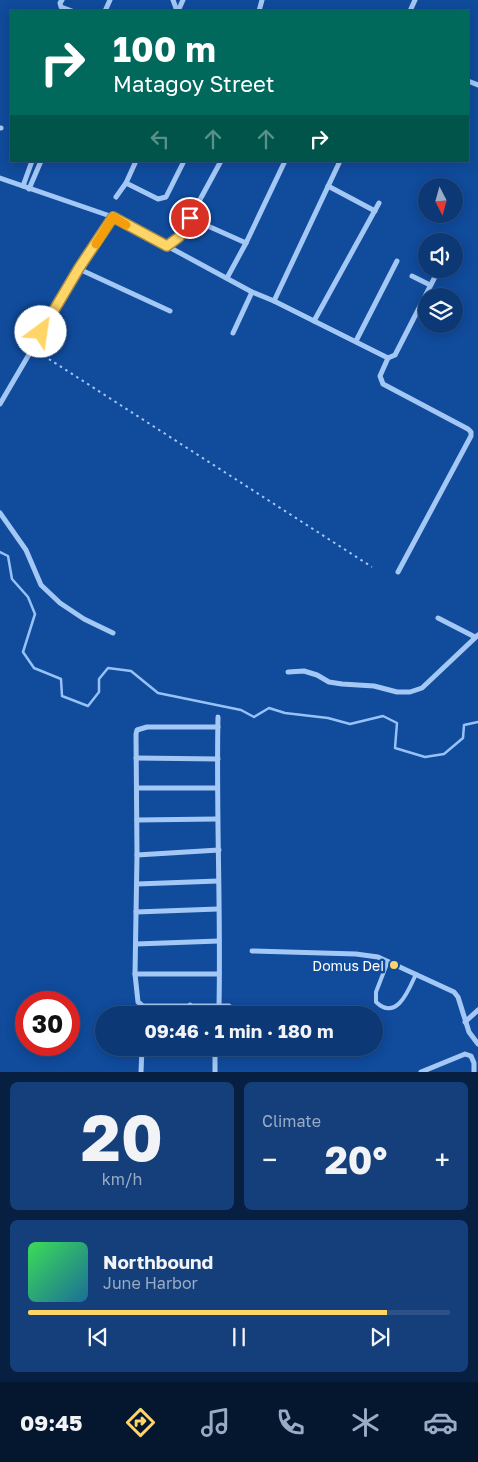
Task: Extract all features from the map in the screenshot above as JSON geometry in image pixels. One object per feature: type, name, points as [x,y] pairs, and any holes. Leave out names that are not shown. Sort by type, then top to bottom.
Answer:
[{"type":"street","points":[[62,0],[61,7],[69,10]]},
{"type":"street","points":[[23,186],[32,162]]},
{"type":"street","points":[[29,189],[41,162]]},
{"type":"street","points":[[116,197],[126,183],[136,162]]},
{"type":"street","points":[[126,183],[158,198],[166,197],[184,162]]},
{"type":"street","points":[[167,246],[179,237],[220,162]]},
{"type":"street","points":[[227,278],[286,162]]},
{"type":"street","points":[[274,301],[340,162]]},
{"type":"street","points":[[0,178],[113,217],[252,292],[274,301],[388,358]]},
{"type":"street","points":[[328,186],[375,211]]},
{"type":"street","points":[[314,321],[379,203]]},
{"type":"street","points":[[0,404],[79,268],[113,217]]},
{"type":"street","points":[[190,218],[246,243]]},
{"type":"street","points":[[356,341],[397,261]]},
{"type":"street","points":[[79,268],[170,311]]},
{"type":"street","points":[[412,276],[430,285]]},
{"type":"street","points":[[398,572],[471,436],[471,432],[468,429],[382,384],[380,376],[388,358],[395,355],[434,278]]},
{"type":"street","points":[[233,333],[252,292]]},
{"type":"street","points":[[0,513],[26,550],[41,585],[60,603],[84,619],[113,632]]},
{"type":"street","points":[[288,672],[304,671],[317,675],[329,682],[374,686],[397,692],[410,692],[422,688],[477,636],[438,618]]},
{"type":"street","points":[[218,717],[219,1006],[143,1006],[138,1002],[135,974],[137,730],[141,728],[218,728]]},
{"type":"street","points":[[136,758],[218,759]]},
{"type":"street","points":[[137,788],[218,788]]},
{"type":"street","points":[[137,820],[217,819]]},
{"type":"street","points":[[137,855],[219,850]]},
{"type":"street","points":[[137,884],[218,881]]},
{"type":"street","points":[[136,912],[218,909]]},
{"type":"street","points":[[136,944],[219,941]]},
{"type":"street","points":[[252,951],[356,954],[378,957],[388,961],[456,994],[469,1032],[477,1043]]},
{"type":"street","points":[[135,974],[219,974]]},
{"type":"street","points":[[465,1022],[478,1010]]},
{"type":"street","points":[[421,1072],[434,1069],[465,1054],[471,1056],[474,1063],[474,1072]]},
{"type":"street","points":[[141,1072],[142,1056]]},
{"type":"street","points":[[215,1056],[215,1072]]},
{"type":"lane","points":[[388,961],[376,992],[376,1002],[381,1006],[389,1009],[398,1005],[405,996],[416,974]]},
{"type":"path","points":[[32,348],[372,567]]},
{"type":"waterway","points":[[0,552],[8,556],[12,579],[28,597],[35,614],[23,652],[34,668],[61,679],[62,696],[88,706],[99,692],[99,679],[108,668],[131,671],[158,693],[241,710],[254,717],[269,708],[285,713],[328,718],[350,724],[383,716],[397,723],[395,748],[425,757],[444,754],[463,738],[464,725],[478,722]]},
{"type":"slow traffic","points":[[96,244],[113,217],[126,225]]},
{"type":"place","name":"Domus Dei","points":[[394,965]]},
{"type":"route","points":[[41,332],[79,268],[113,217],[167,246],[179,237],[190,218]]}]
